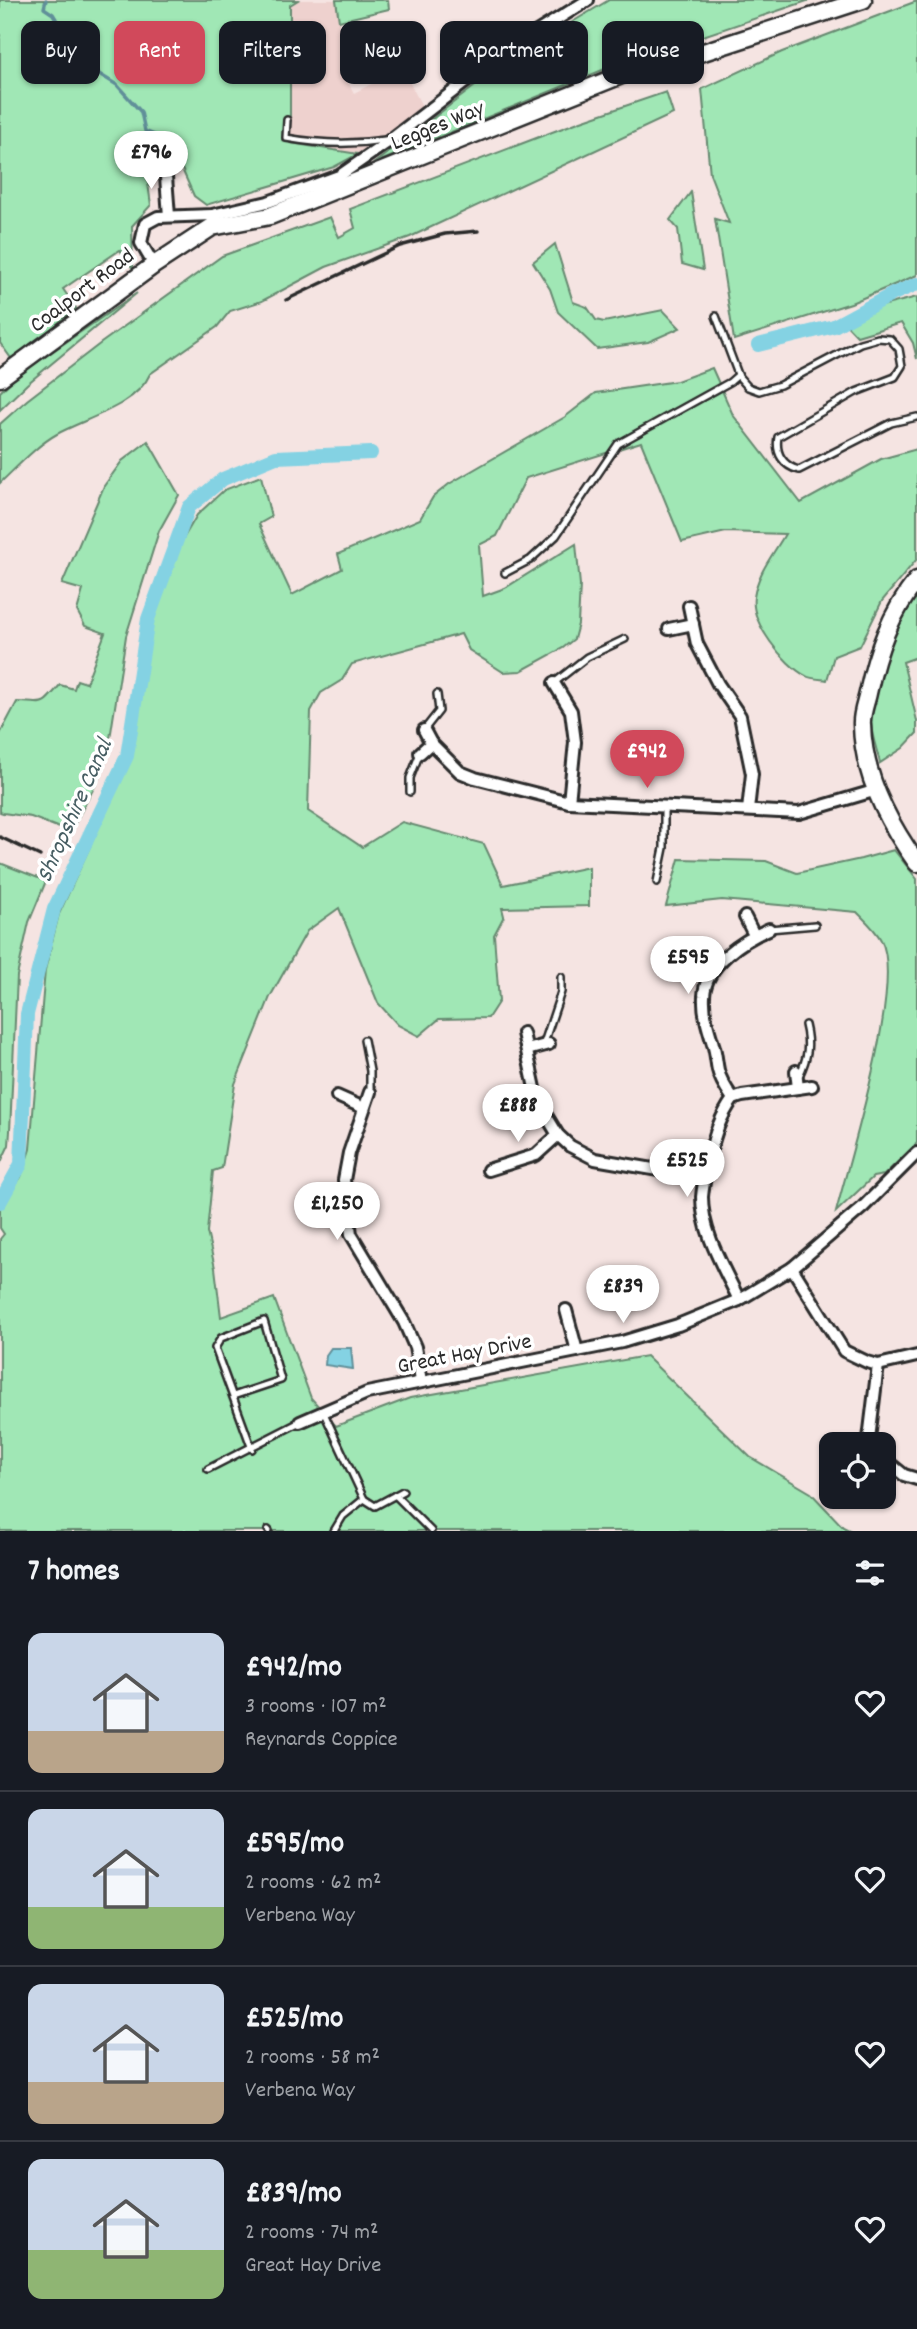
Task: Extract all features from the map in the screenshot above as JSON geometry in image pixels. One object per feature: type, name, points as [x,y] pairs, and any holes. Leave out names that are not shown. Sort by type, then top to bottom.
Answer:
[{"type":"street","points":[[554,21],[588,0]]},
{"type":"street","name":"Legges Way","points":[[154,265],[212,228],[270,216],[624,74],[682,59],[863,0]]},
{"type":"street","points":[[165,164],[169,216],[190,218],[212,215],[268,202],[339,176],[463,84]]},
{"type":"street","name":"Coalport Road","points":[[0,378],[88,306],[154,265],[141,243],[145,224],[158,217],[169,216]]},
{"type":"street","points":[[917,580],[886,627],[873,670],[862,723],[866,759],[877,790],[893,829],[917,863]]},
{"type":"street","points":[[690,606],[697,644],[718,684],[740,716],[752,774],[748,810]]},
{"type":"street","points":[[669,629],[693,624]]},
{"type":"street","points":[[554,683],[571,712],[575,742],[569,802]]},
{"type":"street","points":[[424,730],[431,743],[460,772],[569,802],[800,813],[877,790]]},
{"type":"street","points":[[420,753],[431,743]]},
{"type":"street","points":[[744,917],[754,935]]},
{"type":"street","points":[[733,1099],[718,1073],[704,993],[716,967],[741,944],[769,929]]},
{"type":"street","points":[[523,1033],[538,1102],[558,1135],[570,1146],[595,1160],[705,1178]]},
{"type":"street","points":[[527,1050],[546,1045]]},
{"type":"street","points":[[739,1300],[707,1227],[702,1198],[716,1131],[722,1115],[733,1099],[797,1079],[812,1086]]},
{"type":"street","points":[[370,1092],[349,1153],[344,1180],[351,1234],[404,1322],[415,1347],[421,1381]]},
{"type":"street","points":[[337,1096],[365,1108]]},
{"type":"street","points":[[488,1170],[536,1155],[558,1135]]},
{"type":"street","name":"Great Hay Drive","points":[[300,1422],[367,1393],[622,1342],[678,1325],[739,1300],[792,1268],[863,1207],[917,1153]]},
{"type":"street","points":[[792,1268],[844,1351],[878,1365],[917,1356]]},
{"type":"street","points":[[566,1310],[577,1351]]},
{"type":"street","points":[[868,1432],[878,1365]]},
{"type":"street","points":[[896,1469],[904,1475],[917,1479]]},
{"type":"lane","points":[[287,120],[286,138],[295,140],[343,144],[392,139]]},
{"type":"lane","points":[[716,316],[738,375],[748,387],[760,391],[780,385],[860,343],[878,338],[890,340],[899,349],[902,366],[895,377],[856,393],[778,437],[776,446],[789,467],[799,470],[891,423],[917,416]]},
{"type":"lane","points":[[505,573],[530,560],[556,536],[618,444],[738,375]]},
{"type":"lane","points":[[554,683],[587,657],[625,639]]},
{"type":"lane","points":[[424,730],[439,711],[437,694]]},
{"type":"lane","points":[[410,792],[410,778],[420,753]]},
{"type":"lane","points":[[657,882],[664,848],[664,807]]},
{"type":"lane","points":[[769,929],[816,925]]},
{"type":"lane","points":[[546,1045],[561,992],[561,977]]},
{"type":"lane","points":[[797,1079],[807,1059],[810,1045],[805,1025]]},
{"type":"lane","points":[[364,1040],[370,1071],[370,1092]]},
{"type":"lane","points":[[233,1396],[281,1380],[264,1321],[220,1338],[215,1348],[252,1448]]},
{"type":"lane","points":[[323,1411],[364,1499],[375,1506],[403,1491]]},
{"type":"lane","points":[[208,1469],[300,1422]]},
{"type":"lane","points":[[395,1495],[431,1531]]},
{"type":"lane","points":[[334,1531],[343,1517],[364,1499]]},
{"type":"shaded area","points":[[298,0],[336,0],[340,27],[340,84],[349,84],[354,93],[371,84],[410,84],[423,108],[358,154],[290,143],[290,84],[326,84],[326,21],[290,21],[290,5]]},
{"type":"green space","points":[[0,0],[298,0],[290,5],[290,21],[219,21],[219,84],[290,84],[290,143],[358,154],[334,167],[206,205],[194,196],[182,169],[162,153],[144,155],[151,205],[132,226],[133,269],[120,250],[63,289],[76,308],[13,361],[0,343]]},
{"type":"green space","points":[[336,0],[388,0],[389,9],[339,21]]},
{"type":"green space","points":[[609,0],[810,0],[704,36],[704,21],[602,21],[602,70],[588,76],[588,21],[574,21]]},
{"type":"green space","points":[[917,1],[917,275],[851,303],[734,340],[715,219],[729,223],[710,174],[702,89],[782,52]]},
{"type":"green space","points":[[478,84],[568,84],[373,164]]},
{"type":"green space","points":[[666,92],[673,114],[410,237],[326,267],[262,301],[230,311],[217,327],[150,374],[134,395],[50,439],[0,483],[0,424],[101,343],[222,256],[330,217],[339,237],[355,228],[350,209],[581,121]]},
{"type":"green space","points":[[691,192],[703,270],[682,264],[678,229],[670,220]]},
{"type":"green space","points":[[555,244],[573,302],[587,307],[596,320],[604,322],[663,310],[680,328],[648,342],[597,349],[558,312],[550,289],[533,262]]},
{"type":"green space","points":[[137,293],[27,384],[0,410],[0,392],[17,376]]},
{"type":"green space","points":[[917,297],[917,359],[913,343],[901,323],[857,336],[839,317]]},
{"type":"green space","points":[[712,368],[733,415],[801,503],[881,459],[917,449],[917,559],[882,601],[860,646],[834,656],[827,680],[813,678],[797,670],[779,653],[763,630],[754,607],[759,580],[785,534],[726,532],[682,542],[641,442],[526,478],[497,536],[479,545],[483,596],[505,588],[576,544],[580,585],[578,624],[574,639],[521,671],[503,672],[469,650],[461,634],[352,664],[342,680],[321,693],[311,711],[308,811],[362,847],[402,822],[484,844],[503,885],[589,867],[589,906],[502,908],[504,916],[494,935],[499,1001],[488,1018],[439,1019],[419,1036],[398,1025],[378,1003],[339,908],[307,931],[270,997],[235,1084],[222,1168],[213,1171],[207,1232],[221,1317],[274,1298],[311,1398],[336,1426],[410,1398],[646,1356],[750,1457],[811,1493],[819,1502],[819,1509],[826,1509],[843,1527],[851,1531],[0,1531],[0,1239],[4,1234],[0,1228],[0,1207],[21,1177],[30,1149],[45,970],[59,914],[120,781],[134,744],[135,688],[151,617],[176,551],[197,515],[224,490],[261,476],[271,517],[259,524],[292,595],[342,569],[338,554],[420,519],[433,497],[449,484],[565,417],[596,393],[677,381]]},
{"type":"green space","points":[[148,441],[179,495],[159,531],[126,636],[107,758],[70,832],[31,817],[0,812],[0,734],[17,702],[41,703],[60,685],[74,689],[77,680],[86,683],[105,633],[85,626],[77,611],[83,590],[62,584],[104,486],[122,461]]},
{"type":"green space","points":[[917,596],[917,657],[903,662],[917,721],[917,733],[903,748],[880,763],[871,724],[876,686],[891,639]]},
{"type":"green space","points":[[894,850],[917,879],[917,1143],[884,1175],[873,1177],[836,1212],[881,1031],[886,993],[886,962],[881,940],[857,912],[722,900],[666,906],[679,859],[766,861],[797,873]]},
{"type":"green space","points":[[0,863],[46,881],[29,922],[17,976],[9,1145],[0,1164]]},
{"type":"water","points":[[331,1348],[351,1348],[353,1369],[325,1365],[326,1355]]},
{"type":"waterway","points":[[46,0],[44,8],[53,14],[65,34],[92,62],[99,74],[117,85],[141,112],[145,131],[157,136],[160,147]]},
{"type":"waterway","name":"Shropshire Canal","points":[[758,345],[834,326],[917,284]]},
{"type":"waterway","name":"Shropshire Canal","points":[[0,1202],[21,1164],[27,1014],[54,909],[127,756],[148,619],[189,507],[223,479],[276,457],[371,453]]},
{"type":"railway","points":[[286,300],[400,246],[445,234],[478,231]]},
{"type":"railway","points":[[0,837],[40,856]]}]
